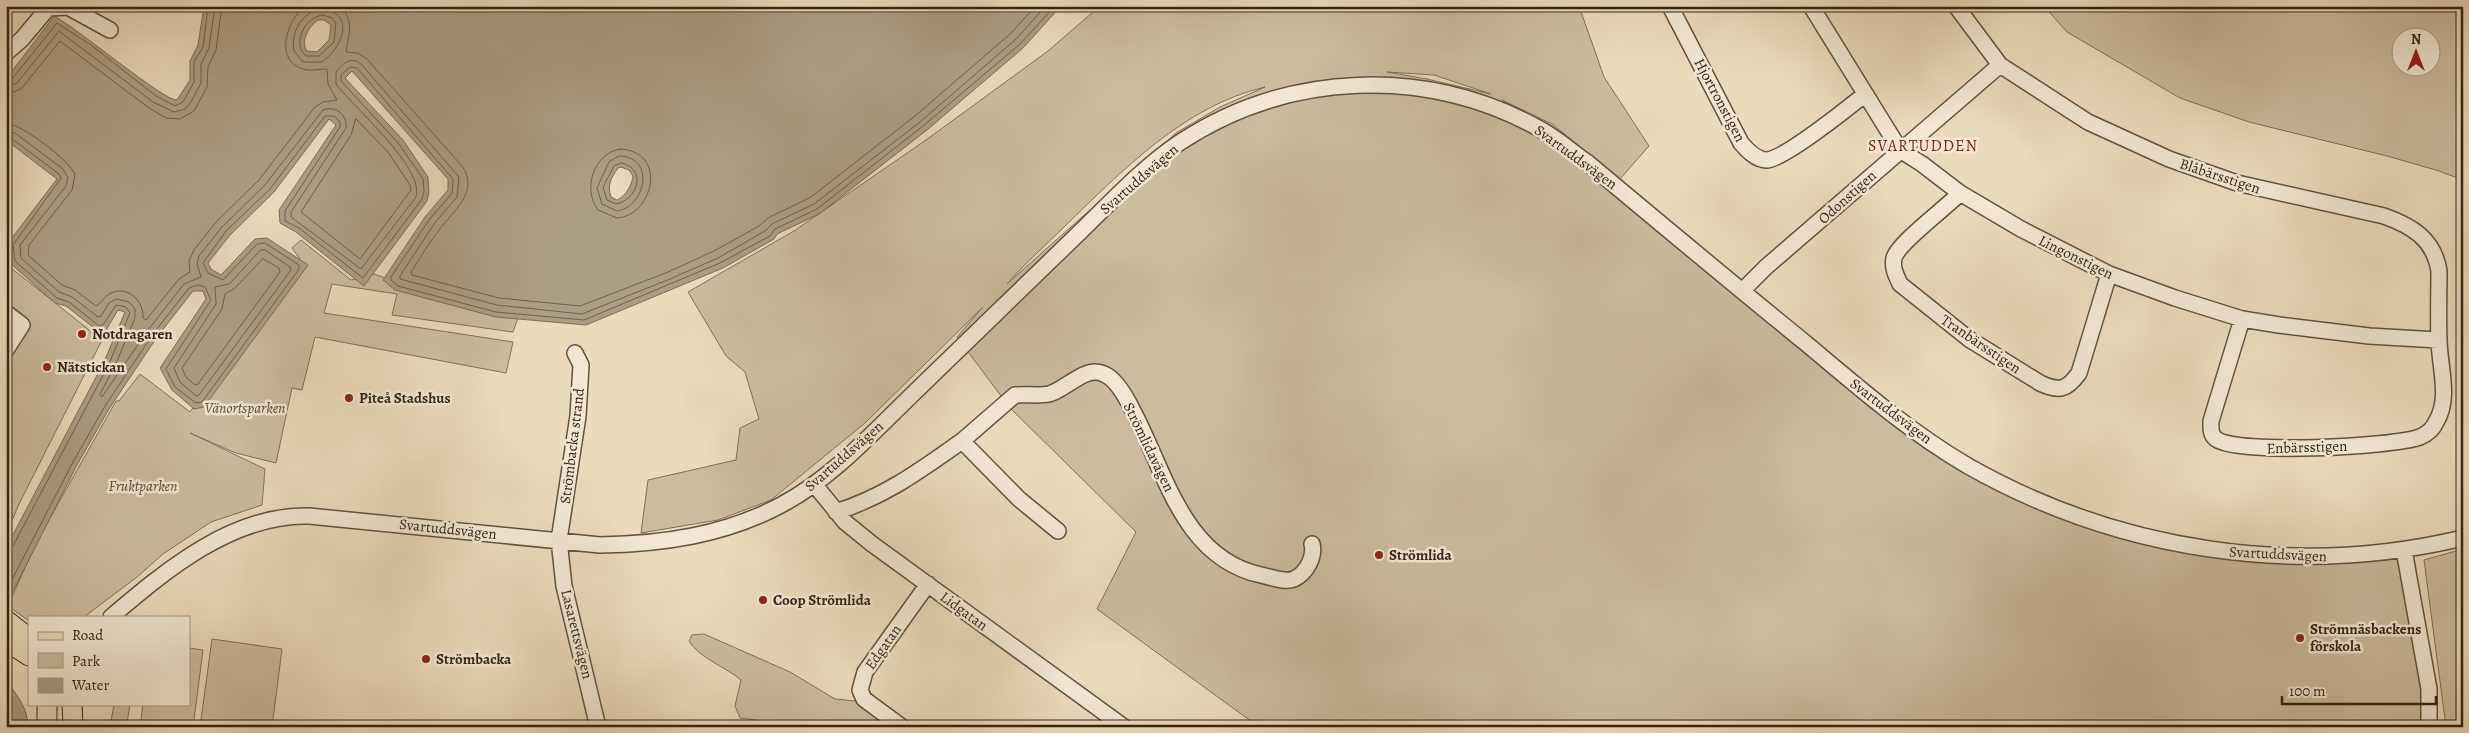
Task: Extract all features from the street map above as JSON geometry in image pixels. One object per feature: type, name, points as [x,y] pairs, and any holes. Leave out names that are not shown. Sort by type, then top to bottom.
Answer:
[{"type":"main road","points":[[6,620],[28,637]]},
{"type":"main road","points":[[6,641],[28,655]]},
{"type":"main road","points":[[47,706],[47,727]]},
{"type":"main road","points":[[72,706],[73,727]]},
{"type":"street","name":"Hjortronstigen","points":[[1670,6],[1741,143],[1756,157],[1767,160],[1784,152],[1828,123],[1864,95]]},
{"type":"street","name":"Lingonstigen","points":[[1811,6],[1864,95],[1900,150],[1960,193],[2021,229],[2109,274],[2242,319],[2340,332],[2438,340]]},
{"type":"street","name":"Blåbärsstigen","points":[[1956,6],[2000,65],[2088,122],[2169,159],[2237,183],[2350,207],[2408,224],[2421,235],[2437,260],[2438,340]]},
{"type":"street","points":[[6,53],[22,39],[48,8],[68,7],[110,30]]},
{"type":"street","name":"Odonstigen","points":[[1742,291],[1766,267],[2000,65]]},
{"type":"street","name":"Svartuddsvägen","points":[[112,616],[174,567],[212,543],[244,526],[265,520],[309,516],[600,545],[641,544],[682,539],[717,531],[750,520],[781,505],[814,484],[875,430],[1154,161],[1212,122],[1276,97],[1306,90],[1347,85],[1418,87],[1460,96],[1497,108],[1542,130],[1588,163],[1898,419],[1933,444],[2004,484],[2054,507],[2145,536],[2219,551],[2303,558],[2353,556],[2404,550],[2463,538]]},
{"type":"street","name":"Tranbärsstigen","points":[[1960,193],[1947,207],[1899,248],[1894,258],[1893,270],[1900,284],[1969,339],[2040,383],[2061,389],[2071,385],[2080,373],[2109,274]]},
{"type":"street","points":[[6,313],[22,325],[6,350]]},
{"type":"street","name":"Enbärsstigen","points":[[2242,319],[2211,421],[2211,432],[2215,438],[2226,443],[2262,449],[2354,446],[2418,438],[2428,433],[2437,422],[2442,408],[2443,384],[2438,340]]},
{"type":"street","name":"Strömbacka strand","points":[[559,540],[578,416],[580,365],[575,353]]},
{"type":"street","name":"Strömlidavägen","points":[[836,512],[867,502],[909,478],[962,441],[1015,394],[1048,394],[1060,390],[1081,376],[1092,372],[1103,373],[1113,381],[1128,401],[1179,508],[1193,532],[1207,547],[1230,563],[1252,573],[1286,580],[1294,579],[1309,564],[1314,552],[1312,544]]},
{"type":"street","points":[[962,441],[1019,499],[1058,531]]},
{"type":"street","name":"Lidgatan","points":[[814,484],[836,512],[872,544],[1115,724]]},
{"type":"street","name":"Lasarettsvägen","points":[[559,540],[564,586],[598,727]]},
{"type":"street","points":[[2404,550],[2429,695],[2429,727]]},
{"type":"street","name":"Edgatan","points":[[902,727],[864,699],[860,690],[864,672],[928,584]]},
{"type":"green space","points":[[1100,6],[1579,6],[1604,77],[1649,146],[1620,179],[1552,124],[1502,100],[1522,112],[1548,137],[1938,447],[2116,529],[2291,554],[2406,546],[2427,698],[2425,727],[1259,727],[1097,609],[1136,532],[1010,408],[957,337],[983,307],[865,423],[771,500],[718,520],[641,533],[648,480],[736,460],[740,428],[759,419],[745,372],[726,356],[688,292],[794,231],[926,140],[1048,51]],"holes":[[[1387,72],[1434,75],[1491,94],[1427,79]],[[1265,87],[1220,107],[1176,133],[1007,284],[1027,262],[1108,184],[1156,143],[1208,109],[1235,96]]]},
{"type":"green space","points":[[2044,6],[2463,6],[2463,180],[2387,156],[2249,122],[2180,98],[2067,32]]},
{"type":"green space","points":[[301,240],[351,280],[374,274],[402,284],[520,312],[513,332],[392,315],[397,294],[332,284],[324,313],[513,342],[506,373],[315,337],[302,390],[292,388],[276,463],[236,453],[190,433],[265,469],[262,505],[211,522],[163,554],[137,577],[85,616],[28,616],[28,620],[8,606],[36,543],[116,401],[119,401],[140,374],[190,412],[300,259],[292,248]]},
{"type":"green space","points":[[6,264],[102,340],[19,504],[6,535],[6,453],[11,436],[6,430],[6,345],[24,319],[21,313],[6,302]]},
{"type":"green space","points":[[2463,549],[2463,727],[2443,727],[2445,719],[2424,560]]},
{"type":"green space","points":[[704,634],[790,672],[835,699],[856,701],[888,727],[769,727],[756,720],[740,718],[735,706],[741,680],[699,652],[689,641],[692,635]]},
{"type":"green space","points":[[212,639],[282,649],[272,727],[200,727]]},
{"type":"green space","points":[[190,648],[203,650],[193,727],[140,727],[143,706],[190,706]]},
{"type":"green space","points":[[114,706],[130,706],[127,723],[111,721]]},
{"type":"water","points":[[204,6],[1061,6],[1023,48],[927,130],[819,214],[777,234],[774,239],[723,268],[586,325],[496,317],[395,290],[383,280],[425,217],[448,190],[448,179],[352,71],[345,78],[403,140],[428,177],[429,192],[427,201],[364,286],[296,232],[280,223],[279,210],[336,125],[329,119],[274,192],[230,235],[208,263],[211,269],[221,275],[255,239],[267,238],[308,265],[204,407],[194,409],[172,390],[160,368],[206,299],[203,291],[193,291],[157,337],[109,409],[77,465],[6,605],[6,548],[104,362],[125,312],[118,310],[105,332],[98,331],[66,306],[55,303],[10,263],[8,243],[57,179],[6,140],[6,79],[54,16],[156,89],[177,100],[190,80],[190,61],[198,45]],"holes":[[[318,20],[324,20],[331,25],[329,40],[317,52],[307,51],[304,43],[306,34]],[[621,167],[629,170],[633,176],[628,190],[617,200],[611,197],[610,185],[618,168]]]},
{"type":"water","points":[[6,681],[24,708],[28,727],[6,727]]},
{"type":"place","name":"Notdragaren","points":[[82,334]]},
{"type":"place","name":"Nätstickan","points":[[47,367]]},
{"type":"place","name":"Piteå Stadshus","points":[[349,398]]},
{"type":"place","name":"Strömlida","points":[[1379,555]]},
{"type":"place","name":"Coop Strömlida","points":[[763,600]]},
{"type":"place","name":"Strömnäsbackens förskola","points":[[2300,638]]},
{"type":"place","name":"Strömbacka","points":[[426,659]]},
{"type":"district","name":"SVARTUDDEN","points":[[1923,145]]},
{"type":"park label","name":"Vänortsparken","points":[[245,408]]},
{"type":"park label","name":"Fruktparken","points":[[143,486]]}]
